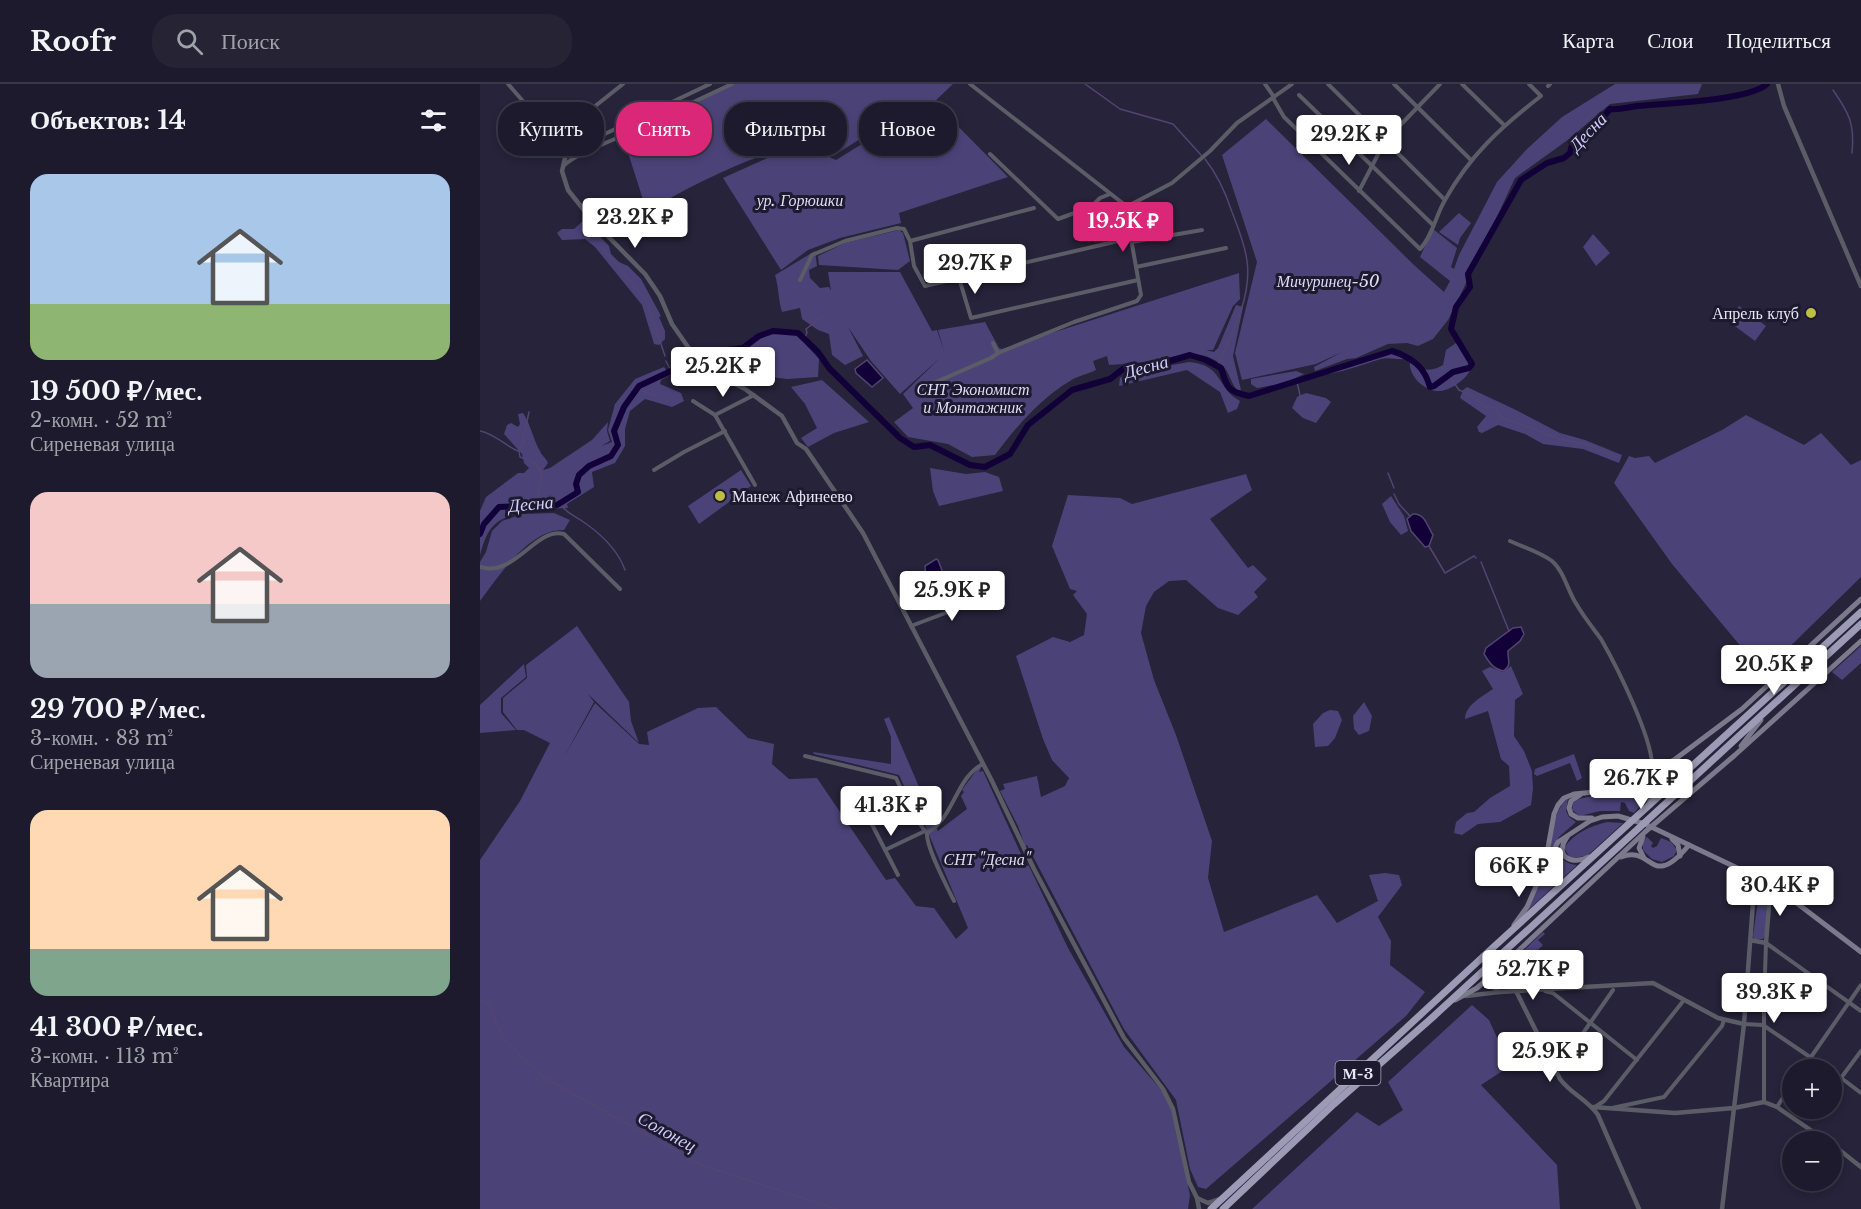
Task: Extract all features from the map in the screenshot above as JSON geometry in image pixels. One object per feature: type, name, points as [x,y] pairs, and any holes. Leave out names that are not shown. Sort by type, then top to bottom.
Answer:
[{"type":"highway","name":"М-3","points":[[1211,1209],[1861,612]]},
{"type":"highway","name":"М-3","points":[[1223,1209],[1334,1104],[1434,1016],[1860,625]]},
{"type":"main road","points":[[1545,866],[1556,807],[1568,796],[1619,785],[1652,773],[1674,760],[1729,720],[1861,599]]},
{"type":"main road","points":[[1434,1016],[1499,969],[1645,832],[1735,755],[1861,641]]},
{"type":"main road","points":[[1735,755],[1775,703]]},
{"type":"main road","points":[[1645,810],[1653,794],[1652,773]]},
{"type":"main road","points":[[1586,793],[1572,800],[1569,806],[1570,812],[1578,818],[1614,816],[1631,818],[1755,876],[1773,885],[1861,952]]},
{"type":"main road","points":[[1506,936],[1527,907],[1558,842],[1597,818]]},
{"type":"main road","points":[[1572,832],[1562,845],[1563,853],[1568,859],[1583,860],[1600,850]]},
{"type":"main road","points":[[1644,859],[1639,848],[1645,832]]},
{"type":"main road","points":[[1661,832],[1677,844],[1680,856]]},
{"type":"main road","points":[[1619,857],[1631,854],[1653,865],[1664,866],[1672,863],[1689,845]]},
{"type":"main road","points":[[1680,856],[1694,852],[1707,855]]},
{"type":"street","points":[[508,84],[523,102]]},
{"type":"street","points":[[600,102],[623,84]]},
{"type":"street","points":[[604,134],[710,84]]},
{"type":"street","points":[[562,167],[571,159],[620,139],[732,84]]},
{"type":"street","points":[[936,382],[998,353],[1074,322],[1137,301],[1141,295],[1126,207],[970,84]]},
{"type":"street","points":[[1265,84],[1284,117],[1417,248],[1422,248],[1445,200],[1471,160],[1504,125],[1541,96],[1529,84]]},
{"type":"street","points":[[1126,207],[1172,183],[1210,151],[1237,123],[1292,84]]},
{"type":"street","points":[[1328,84],[1445,200]]},
{"type":"street","points":[[1394,84],[1471,160]]},
{"type":"street","points":[[1359,191],[1385,141],[1440,84]]},
{"type":"street","points":[[1462,84],[1504,125]]},
{"type":"street","points":[[1778,85],[1784,106],[1861,286]]},
{"type":"street","points":[[1299,95],[1433,225]]},
{"type":"street","points":[[990,154],[1058,219],[1091,207],[1100,198],[1110,194]]},
{"type":"street","points":[[565,156],[562,167],[564,182],[568,190],[591,219],[645,274],[660,296],[672,324],[690,350],[715,374],[745,389],[782,416],[797,443],[806,449],[852,514],[983,764],[1034,869],[1124,1038],[1163,1089],[1173,1109],[1189,1182],[1197,1198],[1199,1209]]},
{"type":"street","points":[[910,241],[1034,208]]},
{"type":"street","points":[[800,280],[812,255],[845,240],[897,228],[904,229],[910,241],[914,266],[925,286],[1132,240],[1202,230]]},
{"type":"street","points":[[1136,267],[1226,248]]},
{"type":"street","points":[[959,278],[971,318],[1138,280]]},
{"type":"street","points":[[993,343],[998,353]]},
{"type":"street","points":[[715,415],[753,395]]},
{"type":"street","points":[[693,401],[715,415],[755,485]]},
{"type":"street","points":[[654,470],[725,431]]},
{"type":"street","points":[[480,567],[486,569],[511,563],[549,534],[558,532],[564,534],[620,589]]},
{"type":"street","points":[[1510,540],[1552,561],[1558,568],[1576,604],[1601,641],[1631,699],[1652,758],[1652,773]]},
{"type":"street","points":[[911,626],[985,598]]},
{"type":"street","points":[[804,756],[896,778],[912,811],[926,831],[954,901]]},
{"type":"street","points":[[885,850],[926,831],[939,822],[971,772],[983,764]]},
{"type":"street","points":[[864,808],[898,876]]},
{"type":"street","points":[[1722,1209],[1744,1024],[1755,876]]},
{"type":"street","points":[[1764,1102],[1763,1025],[1766,942],[1770,893],[1773,885]]},
{"type":"street","points":[[1749,940],[1766,942],[1861,1011]]},
{"type":"street","points":[[1499,969],[1491,983],[1499,992]]},
{"type":"street","points":[[1463,996],[1653,983],[1724,1020],[1763,1025],[1814,1059]]},
{"type":"street","points":[[1808,1059],[1861,985]]},
{"type":"street","points":[[1548,990],[1637,1060]]},
{"type":"street","points":[[1556,1072],[1613,990]]},
{"type":"street","points":[[1516,991],[1556,1072],[1568,1089],[1593,1107],[1639,1209]]},
{"type":"street","points":[[1593,1107],[1604,1101],[1684,1000]]},
{"type":"street","points":[[1611,1108],[1664,1097],[1722,1026],[1724,1020]]},
{"type":"street","points":[[1842,1077],[1861,1051]]},
{"type":"street","points":[[1842,1079],[1861,1093]]},
{"type":"street","points":[[1777,1107],[1782,1099]]},
{"type":"street","points":[[1593,1107],[1675,1113],[1734,1108],[1764,1102],[1777,1107],[1812,1131]]},
{"type":"street","points":[[1842,1152],[1861,1167]]},
{"type":"street","points":[[1197,1198],[1208,1203],[1224,1197]]},
{"type":"green space","points":[[728,84],[953,84],[934,102],[859,102],[859,140],[847,147],[847,102],[724,102],[724,156],[760,156],[722,172],[647,212],[629,156],[712,156],[712,102],[690,102]]},
{"type":"green space","name":"Мичуринец-50","points":[[1615,84],[1702,84],[1698,94],[1610,104],[1569,139],[1515,178],[1448,320],[1433,339],[1418,346],[1407,343],[1388,344],[1356,358],[1315,371],[1314,367],[1342,352],[1316,364],[1242,380],[1235,353],[1257,262],[1222,155],[1266,119],[1444,292],[1450,281],[1420,257],[1433,229],[1457,248],[1451,267],[1454,269],[1497,182],[1527,149],[1562,117]]},
{"type":"green space","name":"ур. Горюшки","points":[[957,125],[1008,177],[899,213],[901,223],[840,238],[808,250],[781,270],[723,178],[772,156],[827,156],[836,160],[847,156],[847,153],[859,146],[859,156],[957,156]]},
{"type":"green space","points":[[1459,213],[1471,223],[1460,238],[1458,245],[1439,232]]},
{"type":"green space","points":[[584,220],[609,246],[611,254],[641,279],[661,316],[659,317],[665,331],[665,339],[659,345],[654,344],[642,305],[595,247],[585,239],[562,240],[557,233],[562,229],[574,229]]},
{"type":"green space","points":[[899,230],[903,233],[910,261],[898,270],[819,265],[818,256],[845,243]]},
{"type":"green space","points":[[1593,234],[1610,253],[1596,266],[1583,247]]},
{"type":"green space","name":"СНТ Экономист и Монтажник","points":[[815,251],[817,266],[809,270],[810,278],[820,288],[829,287],[831,291],[828,272],[900,272],[932,331],[937,330],[944,351],[938,330],[985,322],[999,348],[1002,349],[1239,273],[1240,299],[1233,306],[1213,350],[1206,350],[1214,352],[1218,348],[1236,305],[1243,307],[1233,356],[1241,390],[1237,390],[1223,366],[1205,356],[1188,354],[1146,362],[1109,365],[1107,356],[1093,361],[1096,370],[1073,379],[1039,405],[995,455],[972,457],[948,444],[908,437],[894,422],[913,408],[903,394],[940,358],[900,394],[871,361],[848,327],[863,356],[845,365],[832,355],[829,334],[818,330],[802,319],[800,308],[782,312],[775,275]]},
{"type":"green space","points":[[1739,306],[1766,326],[1755,341],[1728,321]]},
{"type":"green space","points":[[774,333],[797,335],[819,359],[818,377],[787,379],[771,377],[752,386],[735,377],[743,353],[751,343]]},
{"type":"green space","points":[[1456,343],[1468,358],[1472,367],[1470,372],[1452,387],[1442,391],[1432,390],[1422,385],[1411,371],[1410,361],[1418,367],[1434,369],[1443,365],[1446,350]]},
{"type":"green space","points":[[1392,352],[1401,354],[1405,359],[1384,358],[1336,372],[1320,375],[1317,373],[1349,366]]},
{"type":"green space","points":[[1189,362],[1208,367],[1214,372],[1226,389],[1240,401],[1237,409],[1228,413],[1220,392],[1187,370],[1119,386],[1120,378],[1133,372]]},
{"type":"green space","points":[[664,367],[670,375],[661,380],[660,384],[681,393],[684,401],[672,407],[645,399],[630,411],[625,429],[625,446],[615,463],[592,472],[594,487],[567,504],[568,508],[535,509],[539,502],[549,500],[551,494],[548,499],[536,499],[532,509],[503,519],[492,528],[480,555],[480,511],[486,497],[518,473],[524,473],[529,468],[524,463],[522,454],[504,434],[507,425],[511,423],[518,427],[520,424],[518,414],[523,413],[548,463],[543,470],[550,468],[592,440],[608,422],[607,431],[610,441],[601,446],[612,442],[608,430],[615,404],[635,379]]},
{"type":"green space","points":[[1296,371],[1304,374],[1285,383],[1257,388],[1251,384],[1251,379]]},
{"type":"green space","points":[[822,380],[869,422],[834,433],[808,447],[801,438],[817,428],[805,404],[791,387]]},
{"type":"green space","points":[[1467,387],[1560,433],[1622,455],[1619,463],[1583,449],[1543,444],[1525,434],[1498,425],[1482,433],[1479,432],[1477,427],[1486,416],[1460,398]]},
{"type":"green space","points":[[1306,393],[1326,398],[1331,402],[1316,423],[1303,418],[1292,408],[1297,397]]},
{"type":"green space","points":[[1746,415],[1804,445],[1821,433],[1851,465],[1861,460],[1861,577],[1763,673],[1672,564],[1614,483],[1629,456],[1635,458],[1649,456],[1655,463],[1722,430]]},
{"type":"green space","points":[[930,468],[966,474],[985,472],[999,477],[1003,491],[939,506],[933,491]]},
{"type":"green space","name":"Манеж Афинеево","points":[[741,470],[751,486],[699,524],[688,506]]},
{"type":"green space","points":[[1246,474],[1252,490],[1210,519],[1248,568],[1253,565],[1267,579],[1254,592],[1258,597],[1238,615],[1218,608],[1186,580],[1169,581],[1154,592],[1146,606],[1141,633],[1154,680],[1176,735],[1212,841],[1208,878],[1224,932],[1317,895],[1337,923],[1378,901],[1369,875],[1385,873],[1399,875],[1402,885],[1378,917],[1391,941],[1390,965],[1425,992],[1406,1016],[1206,1189],[1198,1187],[1190,1169],[1176,1100],[1124,1029],[1027,845],[1025,846],[1018,826],[1000,791],[1005,789],[1003,784],[1037,776],[1041,797],[1065,786],[1069,778],[1052,760],[1016,656],[1053,637],[1070,642],[1084,635],[1087,614],[1073,595],[1077,591],[1070,589],[1052,546],[1068,495],[1120,498],[1132,504]]},
{"type":"green space","points":[[1391,496],[1404,516],[1408,531],[1401,535],[1390,522],[1382,504]]},
{"type":"green space","points":[[554,513],[570,520],[564,530],[551,532],[527,545],[506,567],[480,601],[480,562],[486,552],[492,531],[502,521],[522,514]]},
{"type":"green space","name":"СНТ \"Десна\"","points":[[577,626],[629,702],[631,721],[639,743],[588,694],[594,702],[564,757],[595,703],[639,744],[649,745],[647,732],[698,708],[716,707],[748,738],[774,744],[772,764],[789,779],[817,778],[886,880],[895,878],[916,906],[934,908],[956,939],[968,928],[925,825],[913,806],[899,775],[813,752],[891,764],[891,737],[884,719],[889,717],[938,831],[967,809],[961,796],[964,792],[962,790],[978,768],[981,768],[979,772],[983,771],[1026,865],[1029,866],[1068,948],[1124,1047],[1162,1091],[1171,1109],[1190,1195],[1188,1209],[480,1209],[480,860],[520,801],[550,743],[524,730],[517,730],[503,712],[503,698],[527,678],[526,665]]},
{"type":"green space","points":[[1861,646],[1861,663],[1842,680],[1832,672]]},
{"type":"green space","points":[[524,664],[526,677],[501,698],[501,713],[516,730],[480,733],[480,705]]},
{"type":"green space","points":[[1511,666],[1523,694],[1515,700],[1514,736],[1524,751],[1532,771],[1531,805],[1500,822],[1478,824],[1462,835],[1454,833],[1456,822],[1510,786],[1509,766],[1501,759],[1488,711],[1465,719],[1471,705],[1493,689],[1482,671],[1490,667],[1503,672]]},
{"type":"green space","points":[[1364,702],[1372,716],[1369,731],[1359,735],[1354,729],[1353,716]]},
{"type":"green space","points":[[1330,710],[1338,711],[1342,720],[1335,738],[1328,746],[1315,747],[1313,724],[1323,713]]},
{"type":"green space","points":[[1574,754],[1582,778],[1577,781],[1570,763],[1537,776],[1534,774],[1535,769]]},
{"type":"green space","points":[[1649,778],[1650,795],[1634,813],[1629,811],[1625,803],[1621,802],[1620,811],[1600,811],[1580,816],[1572,810],[1573,803],[1579,799],[1618,790]]},
{"type":"green space","points":[[1568,798],[1566,811],[1569,817],[1576,822],[1559,837],[1550,850],[1559,809]]},
{"type":"green space","points":[[1607,822],[1623,823],[1587,856],[1570,858],[1564,848],[1573,838],[1589,828]]},
{"type":"green space","points":[[1647,837],[1653,843],[1651,846],[1653,848],[1657,846],[1661,838],[1671,842],[1677,850],[1674,856],[1662,862],[1652,859],[1643,850],[1643,842]]},
{"type":"green space","points":[[1558,846],[1563,860],[1577,865],[1528,910]]},
{"type":"green space","points":[[1762,884],[1768,887],[1765,936],[1763,939],[1754,939],[1760,886]]},
{"type":"green space","points":[[1543,932],[1545,934],[1538,940],[1543,945],[1515,973],[1515,986],[1512,988],[1496,987],[1494,980],[1497,976]]},
{"type":"green space","points":[[1554,973],[1553,979],[1542,986],[1520,985],[1520,974],[1544,976]]},
{"type":"green space","points":[[1472,1005],[1489,1020],[1510,1066],[1481,1085],[1557,1165],[1560,1209],[1252,1209],[1357,1112],[1379,1126],[1403,1110],[1388,1082]]},
{"type":"shaded area","points":[[867,360],[883,378],[872,387],[856,373],[855,369]]},
{"type":"shaded area","points":[[1413,514],[1423,518],[1433,535],[1429,546],[1425,547],[1411,531],[1407,519]]},
{"type":"shaded area","points":[[936,559],[946,583],[939,586],[935,578],[932,586],[926,583],[925,566]]},
{"type":"shaded area","points":[[1521,627],[1524,634],[1520,641],[1508,651],[1509,664],[1503,671],[1492,665],[1484,654],[1486,648],[1513,628]]},
{"type":"waterway","points":[[1085,84],[1120,109],[1173,124],[1201,155]]},
{"type":"waterway","name":"Десна","points":[[480,534],[484,524],[499,507],[557,505],[578,492],[576,484],[579,475],[589,466],[611,456],[618,445],[614,431],[624,407],[639,386],[683,367],[702,353],[743,348],[759,336],[773,331],[798,333],[818,352],[829,368],[900,438],[914,447],[930,445],[970,465],[985,467],[1010,454],[1028,425],[1072,390],[1110,379],[1123,369],[1163,363],[1190,355],[1221,368],[1229,388],[1236,393],[1249,396],[1392,351],[1414,362],[1425,375],[1430,387],[1434,386],[1453,372],[1469,368],[1472,364],[1451,329],[1456,307],[1470,287],[1468,274],[1521,180],[1547,163],[1564,158],[1570,153],[1572,145],[1600,121],[1610,109],[1725,98],[1757,90],[1767,84]]},
{"type":"waterway","points":[[1833,90],[1850,119],[1853,134],[1852,153]]},
{"type":"waterway","points":[[1205,159],[1227,198],[1243,242],[1248,275],[1240,315],[1217,366]]},
{"type":"waterway","points":[[582,226],[594,238]]},
{"type":"waterway","points":[[603,249],[646,300],[665,356]]},
{"type":"waterway","points":[[804,339],[806,329],[823,316]]},
{"type":"waterway","points":[[666,361],[671,371]]},
{"type":"waterway","points":[[1449,376],[1459,390],[1469,394],[1486,407],[1496,408],[1499,415],[1506,419],[1560,439],[1588,445],[1616,457]]},
{"type":"waterway","points":[[1297,382],[1302,404]]},
{"type":"waterway","points":[[637,389],[657,396]]},
{"type":"waterway","points":[[529,412],[522,437],[524,443],[519,451],[520,457],[536,464],[542,476],[534,506]]},
{"type":"waterway","points":[[1313,412],[1318,419]]},
{"type":"waterway","points":[[480,431],[518,451]]},
{"type":"waterway","points":[[1388,473],[1394,488]]},
{"type":"waterway","points":[[1394,494],[1399,504],[1410,516]]},
{"type":"waterway","points":[[559,503],[603,538],[614,550],[625,570]]},
{"type":"waterway","points":[[1429,546],[1445,573],[1474,556],[1476,558]]},
{"type":"waterway","points":[[1481,562],[1509,631]]},
{"type":"waterway","name":"Солонец","points":[[480,1000],[488,1004],[504,1039],[543,1077],[701,1165],[837,1209]]},
{"type":"place","name":"Апрель клуб","points":[[1811,313]]},
{"type":"place","name":"Манеж Афинеево","points":[[720,496]]}]
